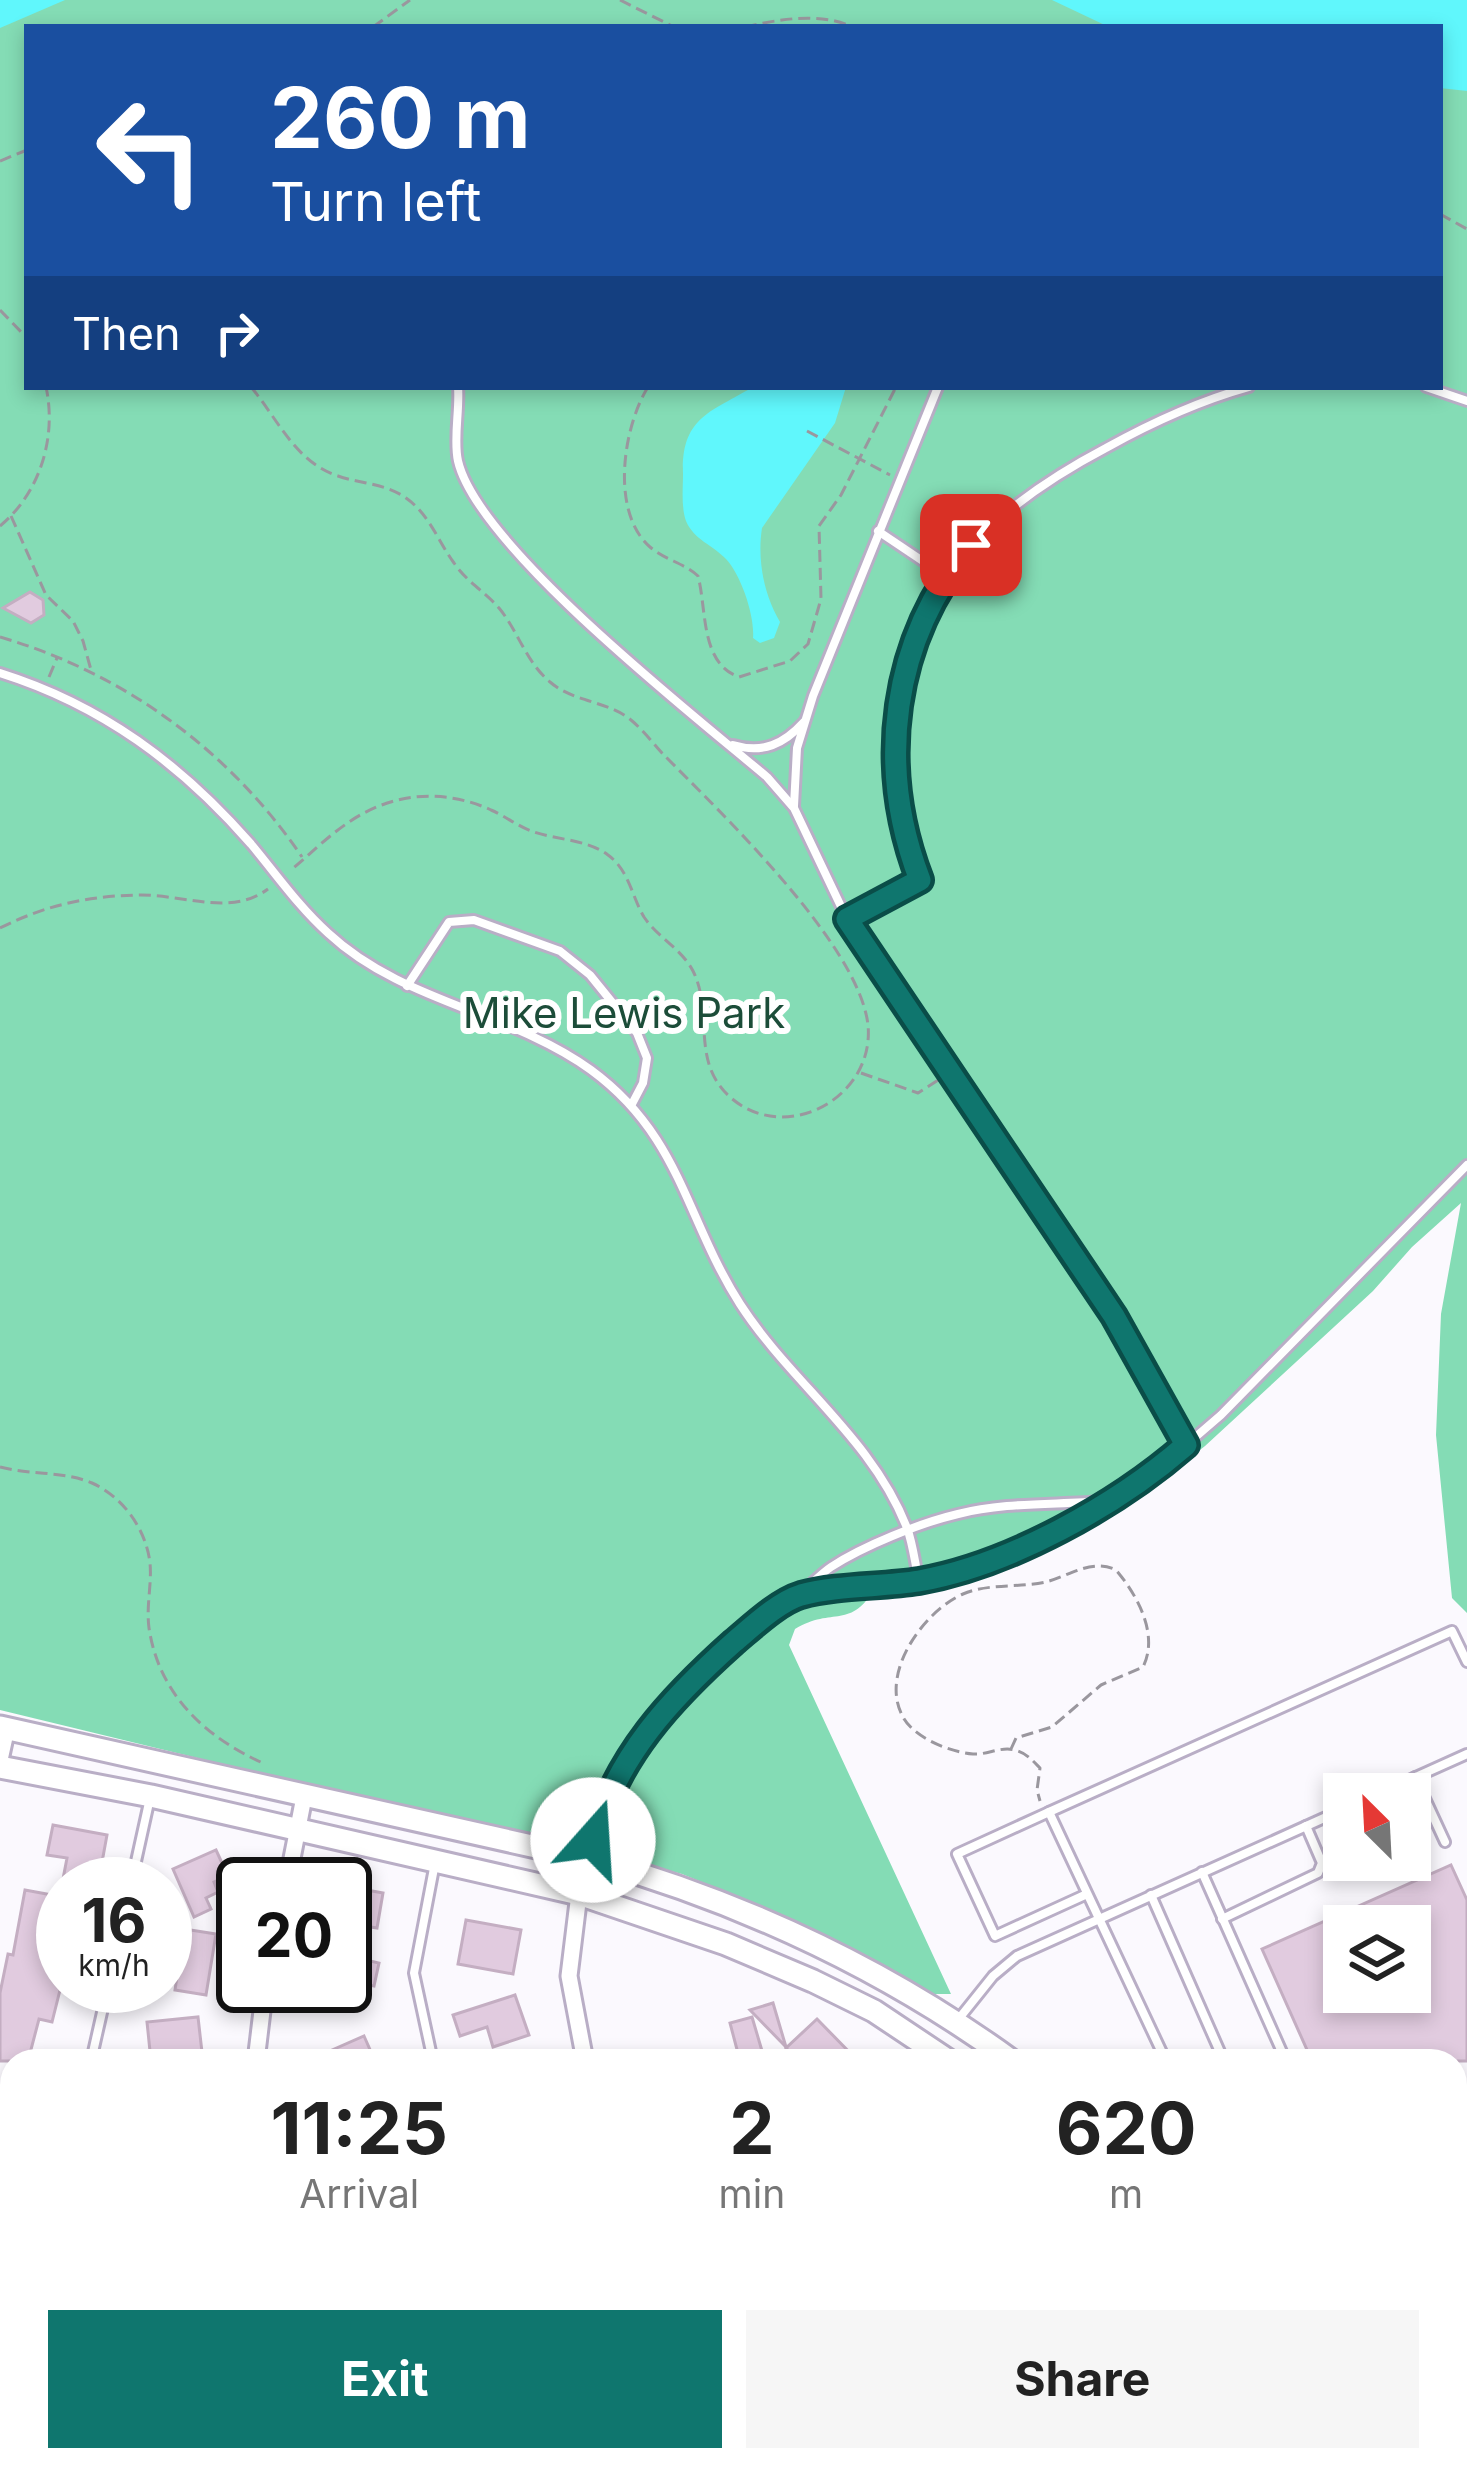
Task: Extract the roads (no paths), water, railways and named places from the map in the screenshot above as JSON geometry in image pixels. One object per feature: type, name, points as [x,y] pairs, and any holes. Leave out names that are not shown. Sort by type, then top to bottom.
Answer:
[{"type":"main road","points":[[4,1728],[590,1859],[731,1904],[880,1975],[995,2049]]},
{"type":"main road","points":[[0,1764],[579,1894],[726,1944],[813,1982],[874,2012],[930,2049]]},
{"type":"main road","points":[[944,2049],[956,2022]]},
{"type":"street","points":[[0,1764],[4,1728]]},
{"type":"street","points":[[292,1857],[304,1797]]},
{"type":"street","points":[[583,2049],[569,1976],[579,1894],[590,1859]]},
{"type":"street","points":[[257,2049],[262,2013]]},
{"type":"lane","points":[[458,390],[458,461],[484,513],[568,604],[767,777],[794,808],[847,919],[1114,1316],[1186,1445]]},
{"type":"lane","points":[[794,808],[797,748],[805,721],[937,390]]},
{"type":"lane","points":[[847,919],[920,880],[905,841],[894,749],[907,660],[946,576],[1000,517],[1078,463],[1178,412],[1240,390]]},
{"type":"lane","points":[[1435,390],[1467,401]]},
{"type":"lane","points":[[878,531],[946,576]]},
{"type":"lane","points":[[0,674],[44,689],[121,727],[184,775],[328,934],[356,956],[407,986],[555,1046],[632,1105],[678,1172],[737,1299],[765,1341],[863,1450],[908,1531],[919,1581]]},
{"type":"lane","points":[[728,743],[752,751],[772,746],[789,739],[805,721]]},
{"type":"lane","points":[[407,986],[449,922],[474,920],[560,951],[610,995],[638,1033],[647,1058],[632,1105]]},
{"type":"lane","points":[[798,1596],[966,1571],[1064,1529],[1156,1471],[1221,1415],[1467,1165]]},
{"type":"lane","points":[[590,1859],[610,1787],[659,1712],[751,1628],[832,1567],[908,1531],[958,1514],[1105,1501]]},
{"type":"lane","points":[[1088,1894],[995,1936],[957,1854],[1452,1631],[1467,1662]]},
{"type":"lane","points":[[1424,1773],[1467,1754]]},
{"type":"lane","points":[[137,1857],[151,1796]]},
{"type":"lane","points":[[1431,1812],[1445,1842]]},
{"type":"lane","points":[[1047,1813],[1160,2049]]},
{"type":"lane","points":[[956,2022],[993,1976],[1017,1956],[1323,1818]]},
{"type":"lane","points":[[1222,1918],[1318,1873],[1322,1863],[1306,1826]]},
{"type":"lane","points":[[430,2049],[414,1973],[436,1862]]},
{"type":"lane","points":[[1202,1873],[1281,2049]]},
{"type":"lane","points":[[1151,1895],[1219,2049]]},
{"type":"lane","points":[[94,2049],[102,2013]]},
{"type":"water","points":[[0,0],[65,0],[0,28]]},
{"type":"water","points":[[1052,0],[1467,0],[1467,91],[1443,88],[1443,24],[1103,24]]},
{"type":"water","points":[[748,390],[845,390],[835,423],[762,528],[763,577],[780,622],[774,638],[760,643],[753,638],[737,575],[726,559],[689,528],[684,516],[687,440],[712,410]]},
{"type":"park label","name":"Mike Lewis Park","points":[[624,1013]]}]
